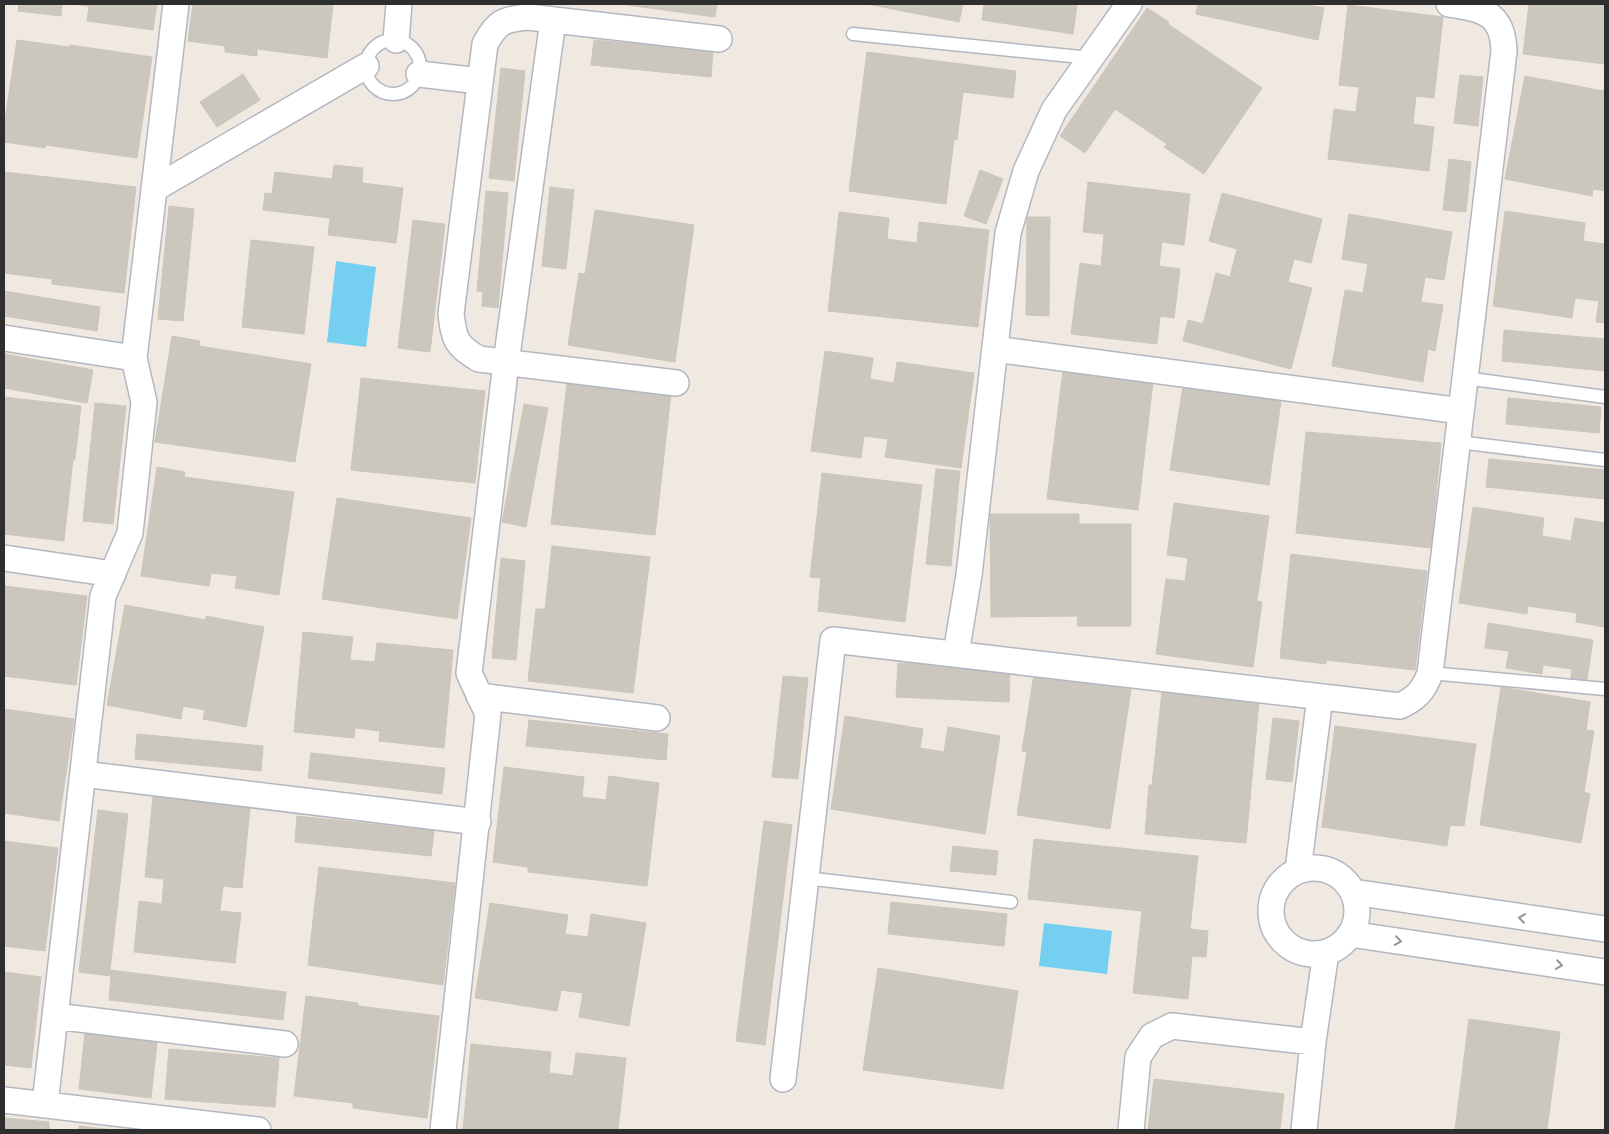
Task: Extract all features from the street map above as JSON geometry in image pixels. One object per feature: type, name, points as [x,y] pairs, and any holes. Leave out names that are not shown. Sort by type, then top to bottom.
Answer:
[{"type":"street","points":[[45,1104],[103,596],[130,533],[144,402],[134,358],[176,4]]},
{"type":"street","points":[[396,40],[399,4]]},
{"type":"street","points":[[956,654],[969,575],[1008,233],[1026,171],[1054,110],[1129,4]]},
{"type":"street","points":[[783,1079],[833,640],[1400,706],[1413,700],[1424,689],[1430,673],[1504,51],[1504,33],[1493,16],[1474,8],[1448,4]]},
{"type":"street","points":[[676,383],[479,359],[464,350],[454,337],[450,314],[485,44],[495,27],[509,19],[528,17],[719,39]]},
{"type":"street","points":[[443,1130],[478,822],[488,714],[468,673],[506,363],[553,20]]},
{"type":"street","points":[[154,189],[366,66]]},
{"type":"street","points":[[419,74],[480,81]]},
{"type":"street","points":[[4,338],[134,358]]},
{"type":"street","points":[[995,349],[1461,411]]},
{"type":"street","points":[[4,558],[113,574]]},
{"type":"street","points":[[479,696],[657,718]]},
{"type":"street","points":[[1298,870],[1320,697]]},
{"type":"street","points":[[83,774],[478,822]]},
{"type":"street","points":[[1310,867],[1323,868],[1335,873],[1345,881],[1353,892],[1357,913],[1350,934],[1344,942],[1326,952],[1313,954],[1300,952],[1288,946],[1272,924],[1270,912],[1272,898],[1286,876],[1298,870],[1310,867]]},
{"type":"street","points":[[1353,892],[1605,929]]},
{"type":"street","points":[[1350,934],[1605,972]]},
{"type":"street","points":[[1304,1130],[1313,1042],[1326,952]]},
{"type":"street","points":[[55,1016],[285,1044]]},
{"type":"street","points":[[1131,1130],[1138,1057],[1152,1036],[1172,1026],[1313,1042]]},
{"type":"street","points":[[4,1100],[258,1130]]},
{"type":"lane","points":[[853,34],[1090,58]]},
{"type":"lane","points":[[396,40],[412,48],[418,56],[419,74],[409,89],[393,94],[377,89],[370,83],[366,66],[372,50],[387,41],[396,40]]},
{"type":"lane","points":[[1465,378],[1605,397]]},
{"type":"lane","points":[[1458,442],[1605,460]]},
{"type":"lane","points":[[1430,673],[1605,689]]},
{"type":"lane","points":[[806,878],[1011,902]]},
{"type":"water","points":[[336,261],[376,267],[366,347],[327,342]]},
{"type":"water","points":[[1044,923],[1112,931],[1107,974],[1039,966]]},
{"type":"building","points":[[19,4],[62,4],[61,16],[18,11]]},
{"type":"building","points":[[71,4],[157,4],[153,30],[87,21],[89,6]]},
{"type":"building","points":[[193,4],[333,4],[327,58],[257,49],[257,56],[225,52],[225,46],[188,41]]},
{"type":"building","points":[[620,4],[717,4],[715,17]]},
{"type":"building","points":[[867,4],[963,4],[959,22]]},
{"type":"building","points":[[984,4],[1077,4],[1073,34],[982,20]]},
{"type":"building","points":[[1198,4],[1303,4],[1324,8],[1318,40],[1196,14]]},
{"type":"building","points":[[1529,4],[1605,4],[1605,64],[1523,54]]},
{"type":"building","points":[[1348,5],[1443,17],[1434,98],[1416,96],[1413,124],[1434,127],[1429,171],[1328,159],[1334,109],[1356,112],[1359,87],[1339,85]]},
{"type":"building","points":[[1147,8],[1262,88],[1204,174],[1164,147],[1167,144],[1115,109],[1085,153],[1060,136]]},
{"type":"building","points":[[17,40],[69,47],[70,45],[152,57],[137,158],[46,145],[45,148],[4,142],[4,127]]},
{"type":"building","points":[[594,40],[713,51],[711,77],[591,65]]},
{"type":"building","points":[[867,52],[1016,71],[1013,98],[963,92],[957,140],[954,139],[946,204],[849,191]]},
{"type":"building","points":[[501,68],[525,71],[514,181],[489,178]]},
{"type":"building","points":[[243,74],[260,100],[217,127],[200,102]]},
{"type":"building","points":[[1460,75],[1483,77],[1478,126],[1454,123]]},
{"type":"building","points":[[1525,76],[1603,91],[1605,87],[1605,191],[1593,189],[1592,196],[1505,179]]},
{"type":"building","points":[[1449,159],[1471,162],[1466,212],[1443,210]]},
{"type":"building","points":[[334,165],[363,168],[362,183],[403,188],[396,243],[328,235],[330,218],[263,210],[265,193],[272,194],[275,172],[332,179]]},
{"type":"building","points":[[980,170],[1003,179],[986,224],[964,216]]},
{"type":"building","points":[[4,172],[136,187],[124,293],[52,284],[52,279],[4,273]]},
{"type":"building","points":[[1088,182],[1190,194],[1184,245],[1162,242],[1159,266],[1180,269],[1174,318],[1160,316],[1157,344],[1071,334],[1080,263],[1101,266],[1104,234],[1083,232]]},
{"type":"building","points":[[550,187],[574,190],[566,269],[542,266]]},
{"type":"building","points":[[486,191],[508,193],[498,308],[482,306],[483,292],[477,291]]},
{"type":"building","points":[[1222,193],[1322,219],[1311,263],[1294,259],[1288,282],[1312,288],[1291,369],[1183,341],[1188,320],[1203,324],[1216,273],[1230,277],[1237,249],[1209,241]]},
{"type":"building","points":[[169,206],[194,209],[183,321],[158,319]]},
{"type":"building","points":[[595,210],[694,225],[675,362],[568,345],[579,273],[585,274]]},
{"type":"building","points":[[1505,211],[1585,223],[1583,241],[1605,244],[1605,323],[1596,322],[1599,301],[1575,298],[1572,318],[1493,306]]},
{"type":"building","points":[[839,212],[889,218],[887,239],[917,243],[919,222],[989,230],[978,327],[828,311]]},
{"type":"building","points":[[1349,214],[1452,232],[1444,280],[1425,277],[1421,302],[1443,305],[1435,351],[1428,349],[1423,382],[1332,366],[1345,290],[1363,293],[1368,264],[1342,259]]},
{"type":"building","points":[[1027,217],[1050,217],[1049,316],[1026,315]]},
{"type":"building","points":[[413,220],[445,224],[430,352],[398,348]]},
{"type":"building","points":[[251,240],[314,247],[304,334],[242,327]]},
{"type":"building","points":[[4,291],[100,307],[97,331],[4,316]]},
{"type":"building","points":[[1504,330],[1605,339],[1605,371],[1502,361]]},
{"type":"building","points":[[172,336],[200,341],[199,346],[311,364],[295,462],[155,442]]},
{"type":"building","points":[[825,351],[873,358],[870,379],[894,383],[897,362],[974,373],[961,468],[885,457],[888,439],[864,436],[861,458],[811,451]]},
{"type":"building","points":[[4,354],[93,370],[87,403],[4,388]]},
{"type":"building","points":[[1063,371],[1153,382],[1138,510],[1047,499]]},
{"type":"building","points":[[361,378],[485,391],[475,483],[351,470]]},
{"type":"building","points":[[567,383],[671,394],[655,535],[551,524]]},
{"type":"building","points":[[1183,386],[1281,401],[1269,485],[1170,470]]},
{"type":"building","points":[[4,397],[81,406],[64,541],[4,534]]},
{"type":"building","points":[[1508,398],[1601,407],[1599,433],[1506,424]]},
{"type":"building","points":[[95,403],[126,406],[113,524],[83,521]]},
{"type":"building","points":[[524,404],[548,408],[526,527],[502,522]]},
{"type":"building","points":[[1306,432],[1441,443],[1431,548],[1296,533]]},
{"type":"building","points":[[1489,459],[1605,470],[1605,499],[1486,487]]},
{"type":"building","points":[[157,467],[185,472],[184,477],[294,492],[279,595],[235,588],[237,576],[211,573],[209,586],[141,576]]},
{"type":"building","points":[[936,469],[960,471],[951,566],[926,564]]},
{"type":"building","points":[[822,473],[922,485],[905,622],[818,611],[821,578],[810,577]]},
{"type":"building","points":[[337,498],[471,518],[457,619],[322,599]]},
{"type":"building","points":[[1174,503],[1269,516],[1257,601],[1262,602],[1253,667],[1156,654],[1166,579],[1185,581],[1188,558],[1167,555]]},
{"type":"building","points":[[1473,507],[1544,518],[1542,536],[1571,541],[1575,518],[1605,523],[1605,627],[1576,622],[1577,613],[1528,606],[1527,614],[1459,603]]},
{"type":"building","points":[[990,514],[1079,514],[1079,524],[1131,524],[1131,626],[1077,626],[1078,616],[991,617]]},
{"type":"building","points":[[552,546],[650,557],[633,693],[528,681],[536,609],[545,609]]},
{"type":"building","points":[[1291,554],[1427,571],[1415,670],[1326,660],[1326,664],[1280,658]]},
{"type":"building","points":[[501,558],[525,561],[516,660],[492,658]]},
{"type":"building","points":[[4,586],[87,596],[76,685],[4,676]]},
{"type":"building","points":[[125,605],[206,620],[206,616],[264,627],[246,727],[203,719],[205,710],[183,706],[181,719],[107,705]]},
{"type":"building","points":[[1488,623],[1593,640],[1586,686],[1570,683],[1572,669],[1543,665],[1542,674],[1506,668],[1509,651],[1485,648]]},
{"type":"building","points":[[303,632],[353,637],[350,660],[375,662],[377,643],[453,650],[444,748],[379,741],[380,731],[355,728],[354,738],[294,732]]},
{"type":"building","points":[[898,663],[1010,669],[1009,702],[896,697]]},
{"type":"building","points":[[1034,674],[1131,689],[1110,829],[1017,815],[1027,752],[1022,751]]},
{"type":"building","points":[[783,676],[808,678],[798,779],[772,777]]},
{"type":"building","points":[[1501,687],[1590,702],[1586,730],[1594,731],[1584,792],[1590,794],[1581,843],[1480,825]]},
{"type":"building","points":[[1162,692],[1259,701],[1246,843],[1145,834],[1149,785],[1152,785]]},
{"type":"building","points":[[4,709],[74,719],[59,821],[4,813]]},
{"type":"building","points":[[845,716],[923,729],[920,748],[944,752],[948,727],[1000,736],[985,834],[831,809]]},
{"type":"building","points":[[1273,718],[1299,721],[1292,782],[1266,779]]},
{"type":"building","points":[[529,720],[668,734],[666,760],[526,746]]},
{"type":"building","points":[[1335,726],[1476,744],[1464,826],[1450,825],[1447,846],[1322,827]]},
{"type":"building","points":[[137,734],[263,746],[261,771],[135,759]]},
{"type":"building","points":[[311,753],[445,768],[442,794],[308,778]]},
{"type":"building","points":[[504,767],[584,777],[582,797],[606,800],[609,776],[659,783],[647,886],[528,872],[528,867],[493,862]]},
{"type":"building","points":[[153,797],[250,808],[242,888],[223,886],[220,911],[241,913],[235,963],[134,952],[139,901],[162,904],[164,879],[145,877]]},
{"type":"building","points":[[98,810],[128,814],[110,970],[286,992],[283,1020],[109,1000],[111,976],[79,972]]},
{"type":"building","points":[[297,816],[434,831],[431,856],[295,842]]},
{"type":"building","points":[[764,821],[792,825],[765,1045],[736,1041]]},
{"type":"building","points":[[1034,839],[1198,856],[1190,929],[1208,931],[1206,957],[1192,956],[1188,999],[1133,993],[1142,911],[1028,899]]},
{"type":"building","points":[[4,841],[58,848],[45,951],[4,946]]},
{"type":"building","points":[[953,846],[998,851],[996,875],[950,871]]},
{"type":"building","points":[[319,867],[455,883],[443,985],[308,965]]},
{"type":"building","points":[[891,902],[1007,914],[1004,946],[888,934]]},
{"type":"building","points":[[490,903],[568,915],[565,934],[588,937],[591,914],[646,923],[629,1026],[579,1017],[583,993],[561,990],[557,1011],[475,998]]},
{"type":"building","points":[[878,968],[1018,991],[1003,1089],[863,1070]]},
{"type":"building","points":[[4,972],[41,977],[31,1068],[4,1065]]},
{"type":"building","points":[[306,996],[358,1003],[358,1006],[439,1016],[427,1118],[353,1108],[353,1103],[294,1096]]},
{"type":"building","points":[[1469,1019],[1560,1032],[1547,1130],[1455,1130]]},
{"type":"building","points":[[85,1033],[157,1042],[151,1098],[79,1089]]},
{"type":"building","points":[[471,1044],[551,1052],[549,1073],[573,1076],[576,1053],[626,1058],[618,1130],[463,1130]]},
{"type":"building","points":[[169,1049],[279,1058],[275,1107],[165,1099]]},
{"type":"building","points":[[1154,1079],[1284,1094],[1280,1130],[1148,1130]]},
{"type":"building","points":[[4,1118],[49,1122],[49,1130],[4,1130]]},
{"type":"building","points":[[79,1126],[114,1130],[79,1130]]}]
